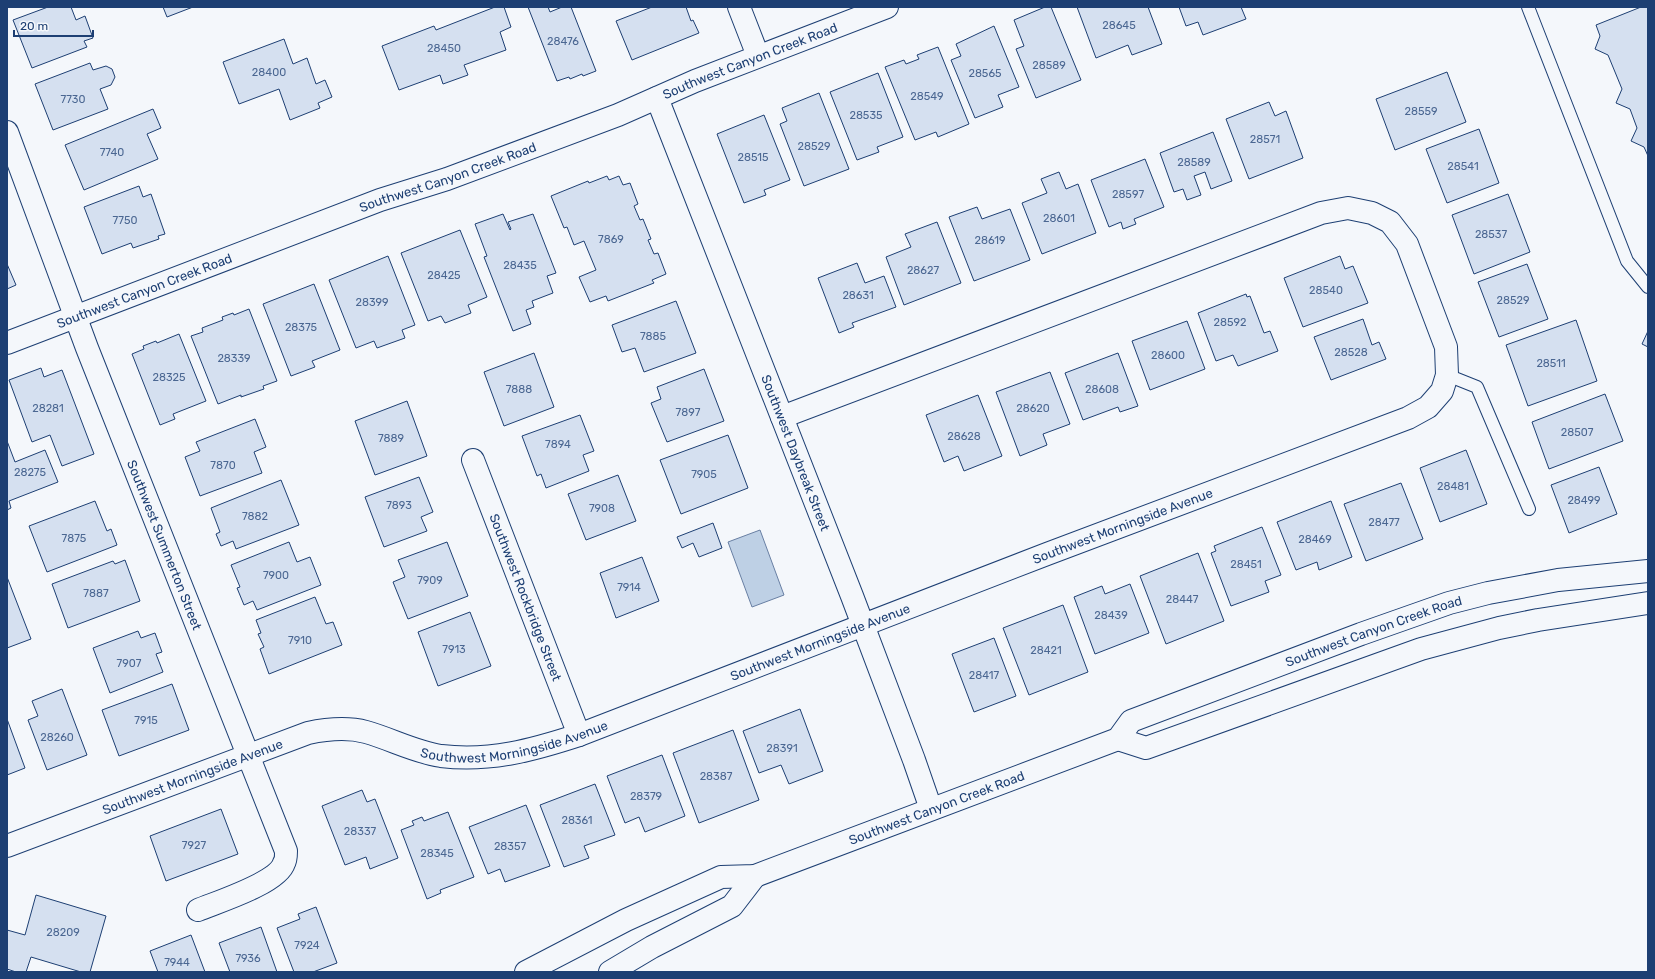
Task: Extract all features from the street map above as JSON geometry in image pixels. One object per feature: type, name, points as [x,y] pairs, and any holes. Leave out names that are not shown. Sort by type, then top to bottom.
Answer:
[{"type":"street","points":[[739,7],[758,56]]},
{"type":"street","name":"Southwest Canyon Creek Road","points":[[7,343],[380,200],[447,179],[581,129],[657,98],[695,80],[887,7]]},
{"type":"street","name":"Southwest Daybreak Street","points":[[657,98],[863,625],[931,809]]},
{"type":"street","name":"Southwest Summerton Street","points":[[7,132],[87,348],[286,851],[284,864],[276,874],[257,886],[198,910]]},
{"type":"street","name":"Southwest Morningside Avenue","points":[[7,846],[308,733],[325,729],[365,732],[392,742],[440,756],[476,758],[505,755],[538,748],[579,735],[863,625],[1408,418],[1428,407],[1442,391],[1447,375],[1446,347],[1407,244],[1390,222],[1372,212],[1348,208],[1321,213],[782,417]]},
{"type":"street","name":"Southwest Rockbridge Street","points":[[473,460],[579,735]]},
{"type":"street","name":"Southwest Canyon Creek Road","points":[[526,972],[626,920],[721,877],[755,876],[1118,739],[1131,721],[1361,634],[1449,603],[1488,593],[1551,581],[1648,571]]},
{"type":"street","points":[[1118,739],[1146,748],[1421,649],[1499,628],[1538,620],[1648,603]]},
{"type":"street","points":[[610,972],[652,946],[732,906],[755,876]]},
{"type":"lane","points":[[1528,7],[1627,261],[1648,287]]},
{"type":"lane","points":[[1447,375],[1477,387],[1529,509]]},
{"type":"water","points":[[760,530],[784,595],[752,607],[728,542]]},
{"type":"building","points":[[48,7],[71,7],[76,20],[85,16],[93,38],[84,41],[87,47],[32,68],[13,20]]},
{"type":"building","points":[[163,7],[193,7],[167,17]]},
{"type":"building","points":[[495,7],[504,7],[511,27],[500,32],[506,50],[464,65],[468,75],[443,84],[440,75],[399,90],[382,46],[434,26],[436,30]]},
{"type":"building","points":[[528,7],[548,7],[550,12],[562,7],[571,7],[596,71],[583,76],[582,74],[570,79],[569,77],[557,81]]},
{"type":"building","points":[[652,7],[686,7],[691,21],[693,20],[699,33],[632,60],[616,21]]},
{"type":"building","points":[[1045,7],[1051,7],[1081,80],[1036,98],[1016,49],[1024,46],[1014,20]]},
{"type":"building","points":[[1077,7],[1148,7],[1162,44],[1132,55],[1128,45],[1096,58]]},
{"type":"building","points":[[1179,7],[1241,7],[1246,19],[1203,35],[1198,22],[1186,26]]},
{"type":"building","points":[[1641,7],[1648,7],[1648,156],[1644,147],[1631,141],[1637,128],[1630,109],[1616,103],[1622,89],[1608,55],[1595,49],[1600,36],[1596,25]]},
{"type":"building","points":[[994,26],[1019,87],[998,95],[1003,107],[975,118],[951,60],[961,56],[956,44]]},
{"type":"building","points":[[284,39],[293,64],[307,58],[316,84],[325,80],[332,97],[318,103],[320,108],[290,120],[279,89],[239,104],[223,62]]},
{"type":"building","points":[[938,47],[969,124],[938,137],[936,132],[915,140],[885,67],[904,60],[906,64],[919,59],[917,55]]},
{"type":"building","points":[[90,63],[93,70],[106,66],[112,69],[115,77],[111,85],[100,89],[108,109],[53,130],[35,84]]},
{"type":"building","points":[[1447,72],[1466,122],[1395,150],[1376,99]]},
{"type":"building","points":[[878,73],[903,137],[877,147],[879,152],[857,160],[830,92]]},
{"type":"building","points":[[819,93],[849,169],[804,186],[780,124],[787,121],[782,108]]},
{"type":"building","points":[[1269,102],[1275,116],[1286,111],[1303,158],[1249,179],[1226,119]]},
{"type":"building","points":[[153,109],[161,128],[147,134],[158,159],[84,190],[65,145]]},
{"type":"building","points":[[764,115],[790,180],[764,190],[766,195],[744,203],[717,134]]},
{"type":"building","points":[[1479,129],[1499,183],[1447,203],[1426,149]]},
{"type":"building","points":[[1213,132],[1232,181],[1211,189],[1205,172],[1194,176],[1201,195],[1187,200],[1183,189],[1174,192],[1160,153]]},
{"type":"building","points":[[1145,159],[1164,207],[1134,219],[1136,224],[1123,229],[1121,222],[1109,227],[1091,180]]},
{"type":"building","points":[[1059,172],[1066,189],[1078,184],[1096,233],[1042,254],[1022,203],[1047,193],[1041,179]]},
{"type":"building","points":[[607,176],[609,180],[619,176],[623,185],[630,183],[638,204],[634,206],[640,220],[643,219],[651,239],[648,240],[654,254],[658,253],[666,274],[652,280],[654,283],[608,301],[606,296],[590,302],[579,277],[596,270],[584,241],[574,245],[567,227],[564,228],[551,196],[588,181],[589,183]]},
{"type":"building","points":[[139,186],[143,197],[151,194],[165,234],[158,236],[159,239],[133,248],[131,243],[102,254],[84,207]]},
{"type":"building","points":[[1508,194],[1530,252],[1474,274],[1452,215]]},
{"type":"building","points":[[977,207],[982,219],[1010,209],[1030,260],[974,281],[949,217]]},
{"type":"building","points":[[503,214],[510,230],[511,229],[508,222],[533,214],[556,273],[547,276],[553,293],[532,301],[534,307],[526,310],[531,324],[513,331],[484,257],[487,256],[475,224]]},
{"type":"building","points":[[937,222],[961,283],[904,305],[886,257],[911,247],[905,234]]},
{"type":"building","points":[[460,230],[487,297],[468,305],[471,313],[445,323],[441,316],[428,321],[401,253]]},
{"type":"building","points":[[388,256],[415,325],[402,330],[405,338],[377,348],[374,341],[356,348],[329,280]]},
{"type":"building","points":[[1340,256],[1345,269],[1353,266],[1368,303],[1303,327],[1284,278]]},
{"type":"building","points":[[857,263],[865,283],[884,276],[896,307],[852,323],[854,327],[839,333],[818,278]]},
{"type":"building","points":[[7,264],[16,285],[7,289]]},
{"type":"building","points":[[1527,264],[1548,319],[1499,337],[1478,282]]},
{"type":"building","points":[[314,284],[340,350],[312,361],[315,367],[291,376],[263,304]]},
{"type":"building","points":[[1246,294],[1247,297],[1250,296],[1264,333],[1270,331],[1278,351],[1238,366],[1233,355],[1216,361],[1198,313]]},
{"type":"building","points":[[676,301],[696,353],[644,372],[635,348],[622,352],[612,325]]},
{"type":"building","points":[[249,309],[277,381],[263,386],[264,389],[241,397],[241,395],[218,404],[191,336],[203,332],[202,328],[223,320],[222,317],[233,313],[234,315]]},
{"type":"building","points":[[1363,319],[1372,345],[1379,342],[1386,359],[1331,380],[1314,337]]},
{"type":"building","points":[[1576,320],[1597,381],[1528,406],[1506,345]]},
{"type":"building","points":[[1187,321],[1205,369],[1150,390],[1132,341]]},
{"type":"building","points":[[1648,331],[1648,347],[1642,344]]},
{"type":"building","points":[[179,334],[206,401],[173,414],[175,419],[160,425],[132,354],[144,349],[143,346],[156,341],[157,343]]},
{"type":"building","points":[[534,353],[554,407],[504,426],[484,372]]},
{"type":"building","points":[[1118,353],[1138,406],[1120,412],[1118,407],[1083,420],[1065,373]]},
{"type":"building","points":[[41,368],[44,377],[62,370],[94,454],[62,466],[50,435],[32,442],[9,380]]},
{"type":"building","points":[[704,369],[724,421],[667,442],[651,403],[661,399],[657,387]]},
{"type":"building","points":[[1050,372],[1070,424],[1043,434],[1047,445],[1020,456],[996,392]]},
{"type":"building","points":[[1605,394],[1623,441],[1549,469],[1532,422]]},
{"type":"building","points":[[978,395],[1002,456],[964,471],[958,456],[944,462],[926,415]]},
{"type":"building","points":[[407,401],[427,456],[375,475],[355,421]]},
{"type":"building","points":[[580,415],[594,451],[583,455],[589,471],[546,488],[541,474],[537,476],[522,436]]},
{"type":"building","points":[[255,419],[266,447],[254,452],[262,473],[200,496],[185,457],[200,451],[196,442]]},
{"type":"building","points":[[728,435],[748,488],[681,514],[660,460]]},
{"type":"building","points":[[7,441],[15,462],[45,450],[58,482],[9,501],[11,508],[7,510]]},
{"type":"building","points":[[1466,450],[1487,504],[1440,522],[1420,468]]},
{"type":"building","points":[[1599,467],[1617,514],[1569,533],[1551,485]]},
{"type":"building","points":[[618,475],[636,521],[586,540],[568,494]]},
{"type":"building","points":[[419,477],[433,512],[421,517],[427,531],[384,547],[365,497]]},
{"type":"building","points":[[281,480],[299,525],[236,549],[233,541],[221,546],[216,534],[220,532],[211,508]]},
{"type":"building","points":[[1401,483],[1423,539],[1366,561],[1344,504]]},
{"type":"building","points":[[95,501],[107,531],[111,529],[117,545],[47,572],[29,526]]},
{"type":"building","points":[[1331,501],[1352,557],[1319,570],[1317,562],[1296,570],[1277,522]]},
{"type":"building","points":[[713,523],[722,548],[699,557],[693,543],[682,548],[677,537]]},
{"type":"building","points":[[1262,527],[1281,575],[1265,581],[1269,592],[1231,606],[1211,553],[1216,551],[1214,546]]},
{"type":"building","points":[[289,542],[297,562],[310,557],[321,585],[257,610],[253,601],[244,605],[237,588],[240,587],[231,565]]},
{"type":"building","points":[[447,542],[468,596],[408,619],[393,582],[405,577],[398,560]]},
{"type":"building","points":[[1198,553],[1224,621],[1166,644],[1140,576]]},
{"type":"building","points":[[642,557],[659,601],[616,618],[600,573]]},
{"type":"building","points":[[125,560],[140,601],[68,628],[52,584],[113,561],[115,564]]},
{"type":"building","points":[[7,577],[31,639],[7,648]]},
{"type":"building","points":[[1130,584],[1149,633],[1095,654],[1074,597],[1102,586],[1105,594]]},
{"type":"building","points":[[315,597],[326,624],[333,622],[342,645],[269,674],[260,649],[264,647],[258,634],[261,633],[256,620]]},
{"type":"building","points":[[1063,605],[1088,672],[1029,695],[1003,628]]},
{"type":"building","points":[[470,612],[491,666],[438,686],[418,632]]},
{"type":"building","points":[[138,631],[141,638],[155,633],[162,652],[156,654],[163,672],[110,693],[93,648]]},
{"type":"building","points":[[994,638],[1016,696],[974,712],[952,654]]},
{"type":"building","points":[[172,684],[189,730],[119,756],[102,710]]},
{"type":"building","points":[[62,689],[87,755],[47,770],[28,720],[38,716],[32,701]]},
{"type":"building","points":[[800,709],[823,771],[789,784],[781,765],[759,773],[743,731]]},
{"type":"building","points":[[7,719],[25,768],[7,775]]},
{"type":"building","points":[[733,730],[759,800],[699,823],[673,753]]},
{"type":"building","points":[[662,755],[685,816],[645,832],[639,817],[625,823],[607,776]]},
{"type":"building","points":[[595,784],[615,835],[584,846],[589,858],[564,867],[540,805]]},
{"type":"building","points":[[362,790],[367,802],[375,799],[398,858],[370,869],[366,857],[345,865],[322,806]]},
{"type":"building","points":[[526,805],[550,866],[505,882],[500,869],[488,874],[469,827]]},
{"type":"building","points":[[221,809],[238,854],[166,881],[150,836]]},
{"type":"building","points":[[448,812],[474,877],[440,890],[441,893],[427,899],[401,830],[414,825],[412,821],[422,817],[424,821]]},
{"type":"building","points":[[36,895],[106,916],[90,972],[81,972],[31,957],[26,972],[16,972],[7,969],[7,930],[25,935]]},
{"type":"building","points":[[316,907],[337,963],[313,972],[294,972],[277,928],[300,919],[298,914]]},
{"type":"building","points":[[261,927],[277,972],[230,972],[219,943]]},
{"type":"building","points":[[191,935],[205,972],[158,972],[150,951]]}]
